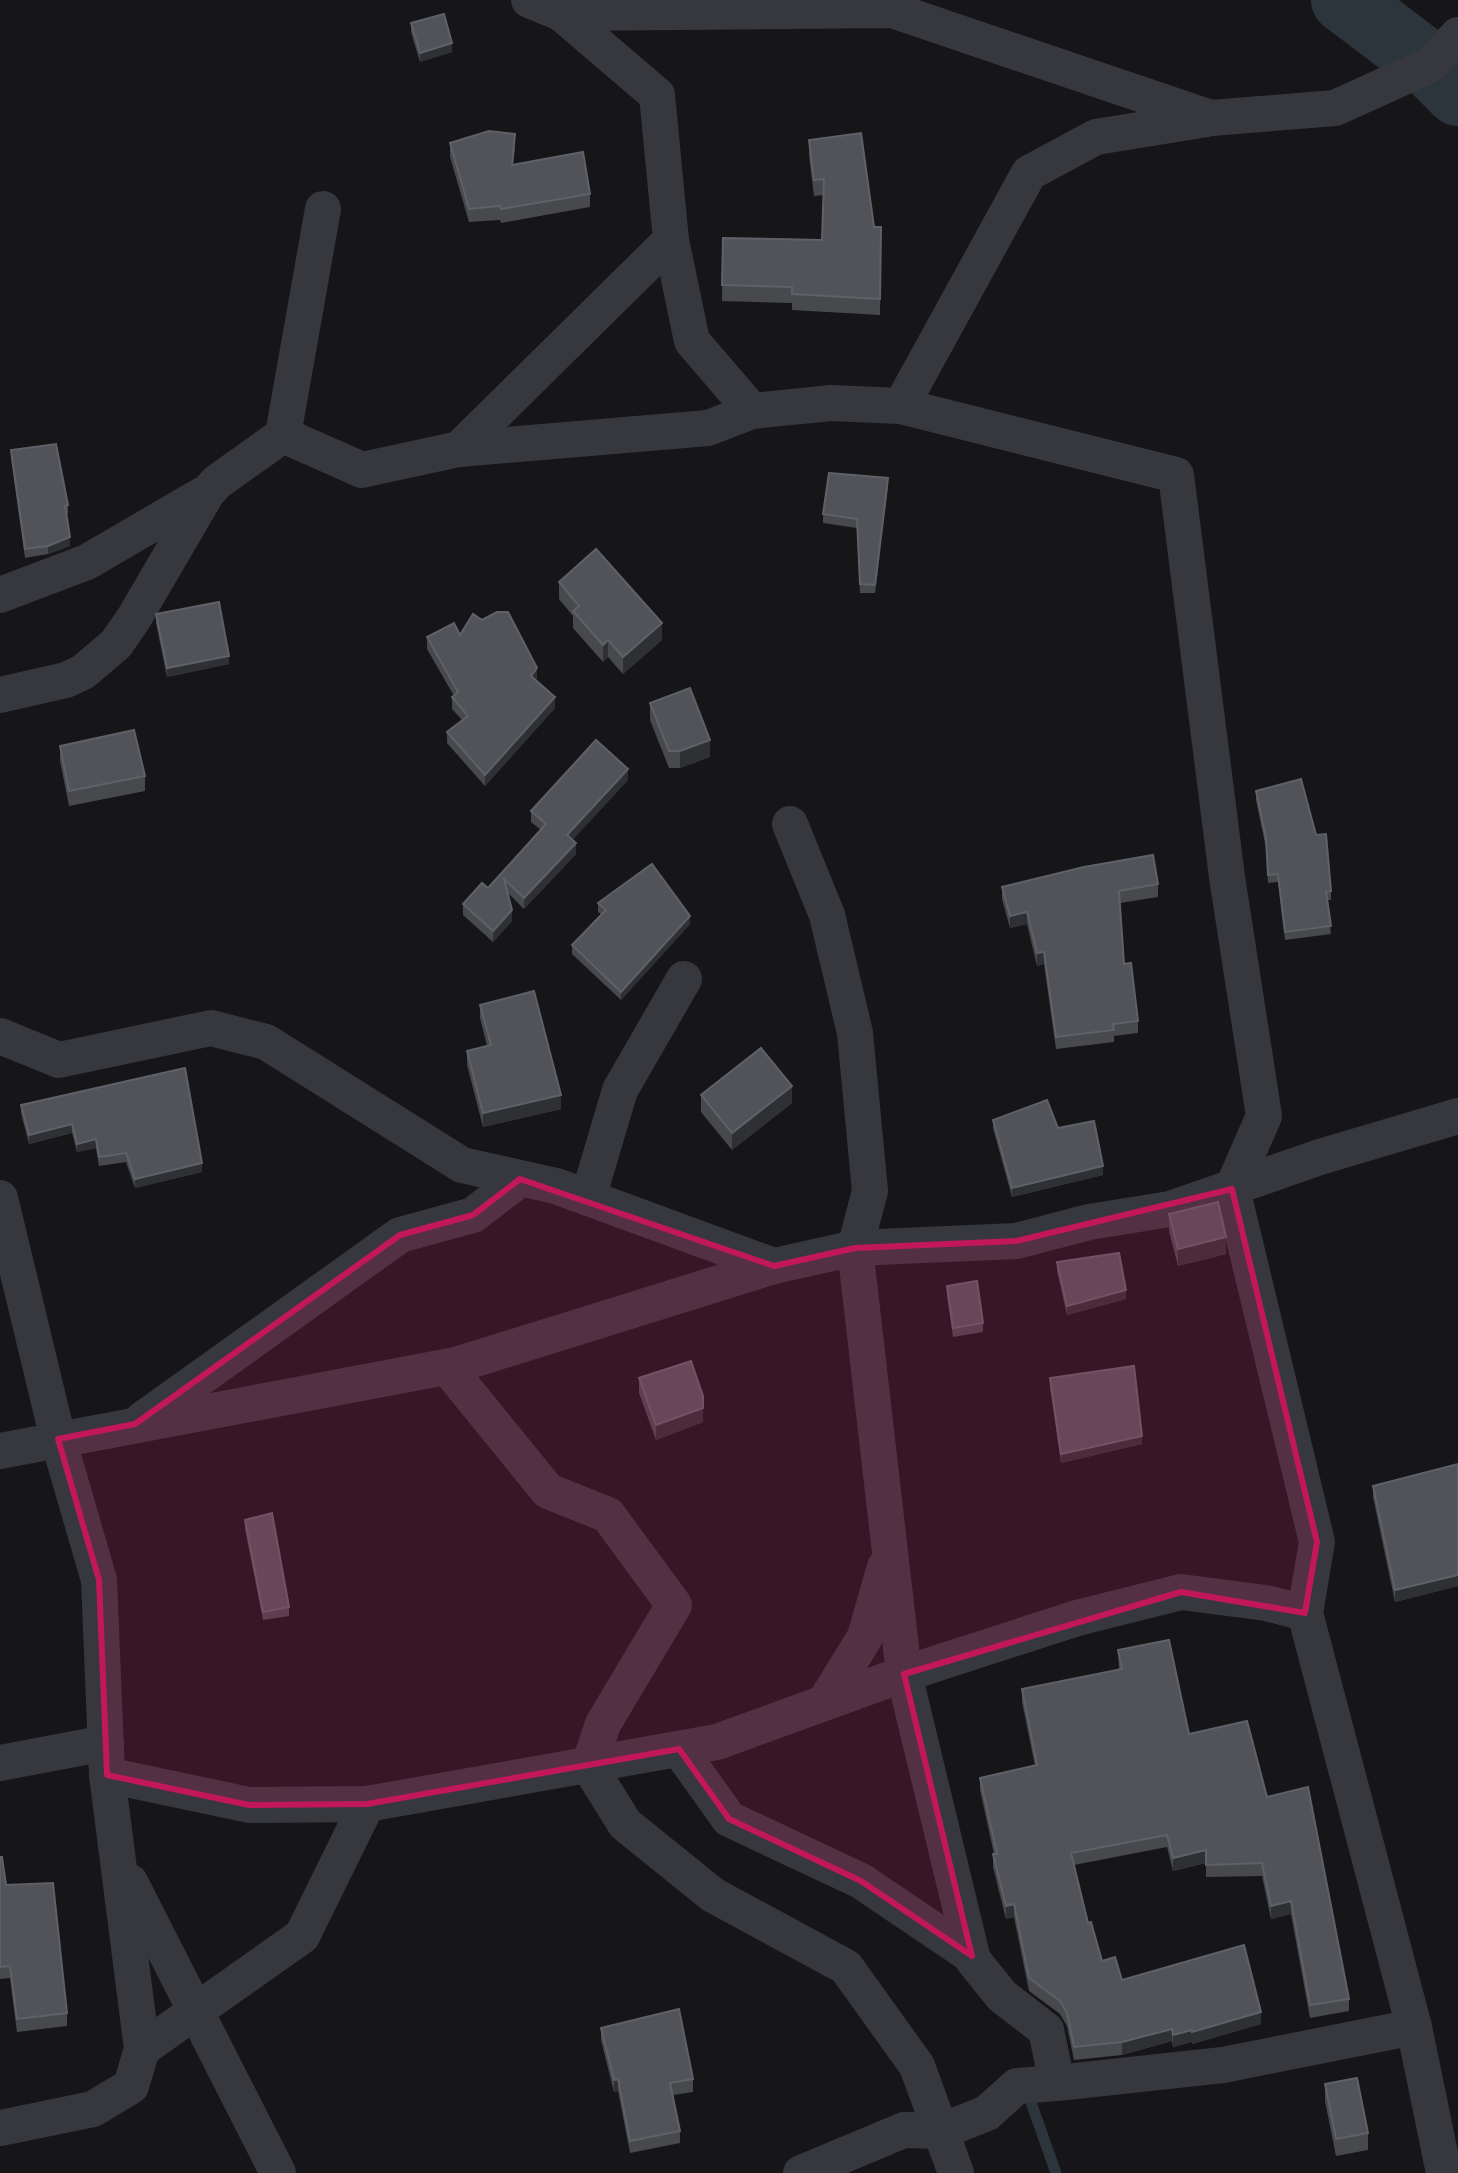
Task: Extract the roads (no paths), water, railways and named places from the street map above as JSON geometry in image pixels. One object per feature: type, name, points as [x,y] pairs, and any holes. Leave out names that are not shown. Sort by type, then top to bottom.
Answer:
[{"type":"street","points":[[545,6],[892,10],[1211,118]]},
{"type":"street","points":[[545,6],[657,95],[671,240],[692,341],[752,411]]},
{"type":"street","points":[[901,406],[1029,173],[1096,137],[1211,118],[1335,108],[1430,65],[1458,35]]},
{"type":"street","points":[[0,695],[66,680],[83,672],[116,644],[207,493],[217,482],[283,435],[323,209]]},
{"type":"street","points":[[459,449],[671,240]]},
{"type":"street","points":[[283,435],[362,470],[459,449],[708,428],[752,411],[831,403],[901,406],[1176,475],[1227,877],[1264,1116],[1232,1189],[1317,1542],[1305,1613],[1414,2027],[1444,2173]]},
{"type":"street","points":[[0,595],[87,562],[207,493]]},
{"type":"street","points":[[790,824],[827,915],[855,1033],[870,1191],[855,1248],[904,1674],[972,1956]]},
{"type":"street","points":[[588,1198],[620,1090],[684,979]]},
{"type":"street","points":[[0,1036],[59,1060],[211,1028],[266,1042],[462,1165],[556,1186],[774,1266]]},
{"type":"street","points":[[0,1451],[447,1367],[774,1266],[855,1248],[1016,1241],[1089,1222],[1170,1209],[1320,1157],[1458,1116]]},
{"type":"street","points":[[135,1424],[400,1235],[473,1215],[520,1179]]},
{"type":"street","points":[[0,1198],[58,1439],[99,1580],[107,1759],[142,2049],[131,2086],[93,2109],[0,2128]]},
{"type":"street","points":[[447,1367],[548,1491],[608,1515],[674,1605],[603,1724],[589,1766]]},
{"type":"street","points":[[825,1702],[865,1637],[889,1550]]},
{"type":"street","points":[[0,1763],[107,1759],[249,1805],[367,1804],[717,1742],[904,1674],[1077,1618],[1181,1592],[1266,1603],[1305,1613]]},
{"type":"street","points":[[679,1749],[729,1819],[861,1881],[972,1956],[1002,1996],[1046,2030],[1057,2083]]},
{"type":"street","points":[[589,1766],[625,1824],[713,1895],[846,1967],[917,2066],[956,2173]]},
{"type":"street","points":[[142,2049],[302,1936],[367,1804]]},
{"type":"street","points":[[118,1859],[278,2173]]},
{"type":"street","points":[[801,2173],[904,2130],[942,2131],[987,2113],[1017,2086],[1223,2065],[1414,2027]]},
{"type":"waterway","points":[[1344,0],[1430,65],[1458,93]]},
{"type":"waterway","points":[[1027,2091],[1056,2173]]}]
